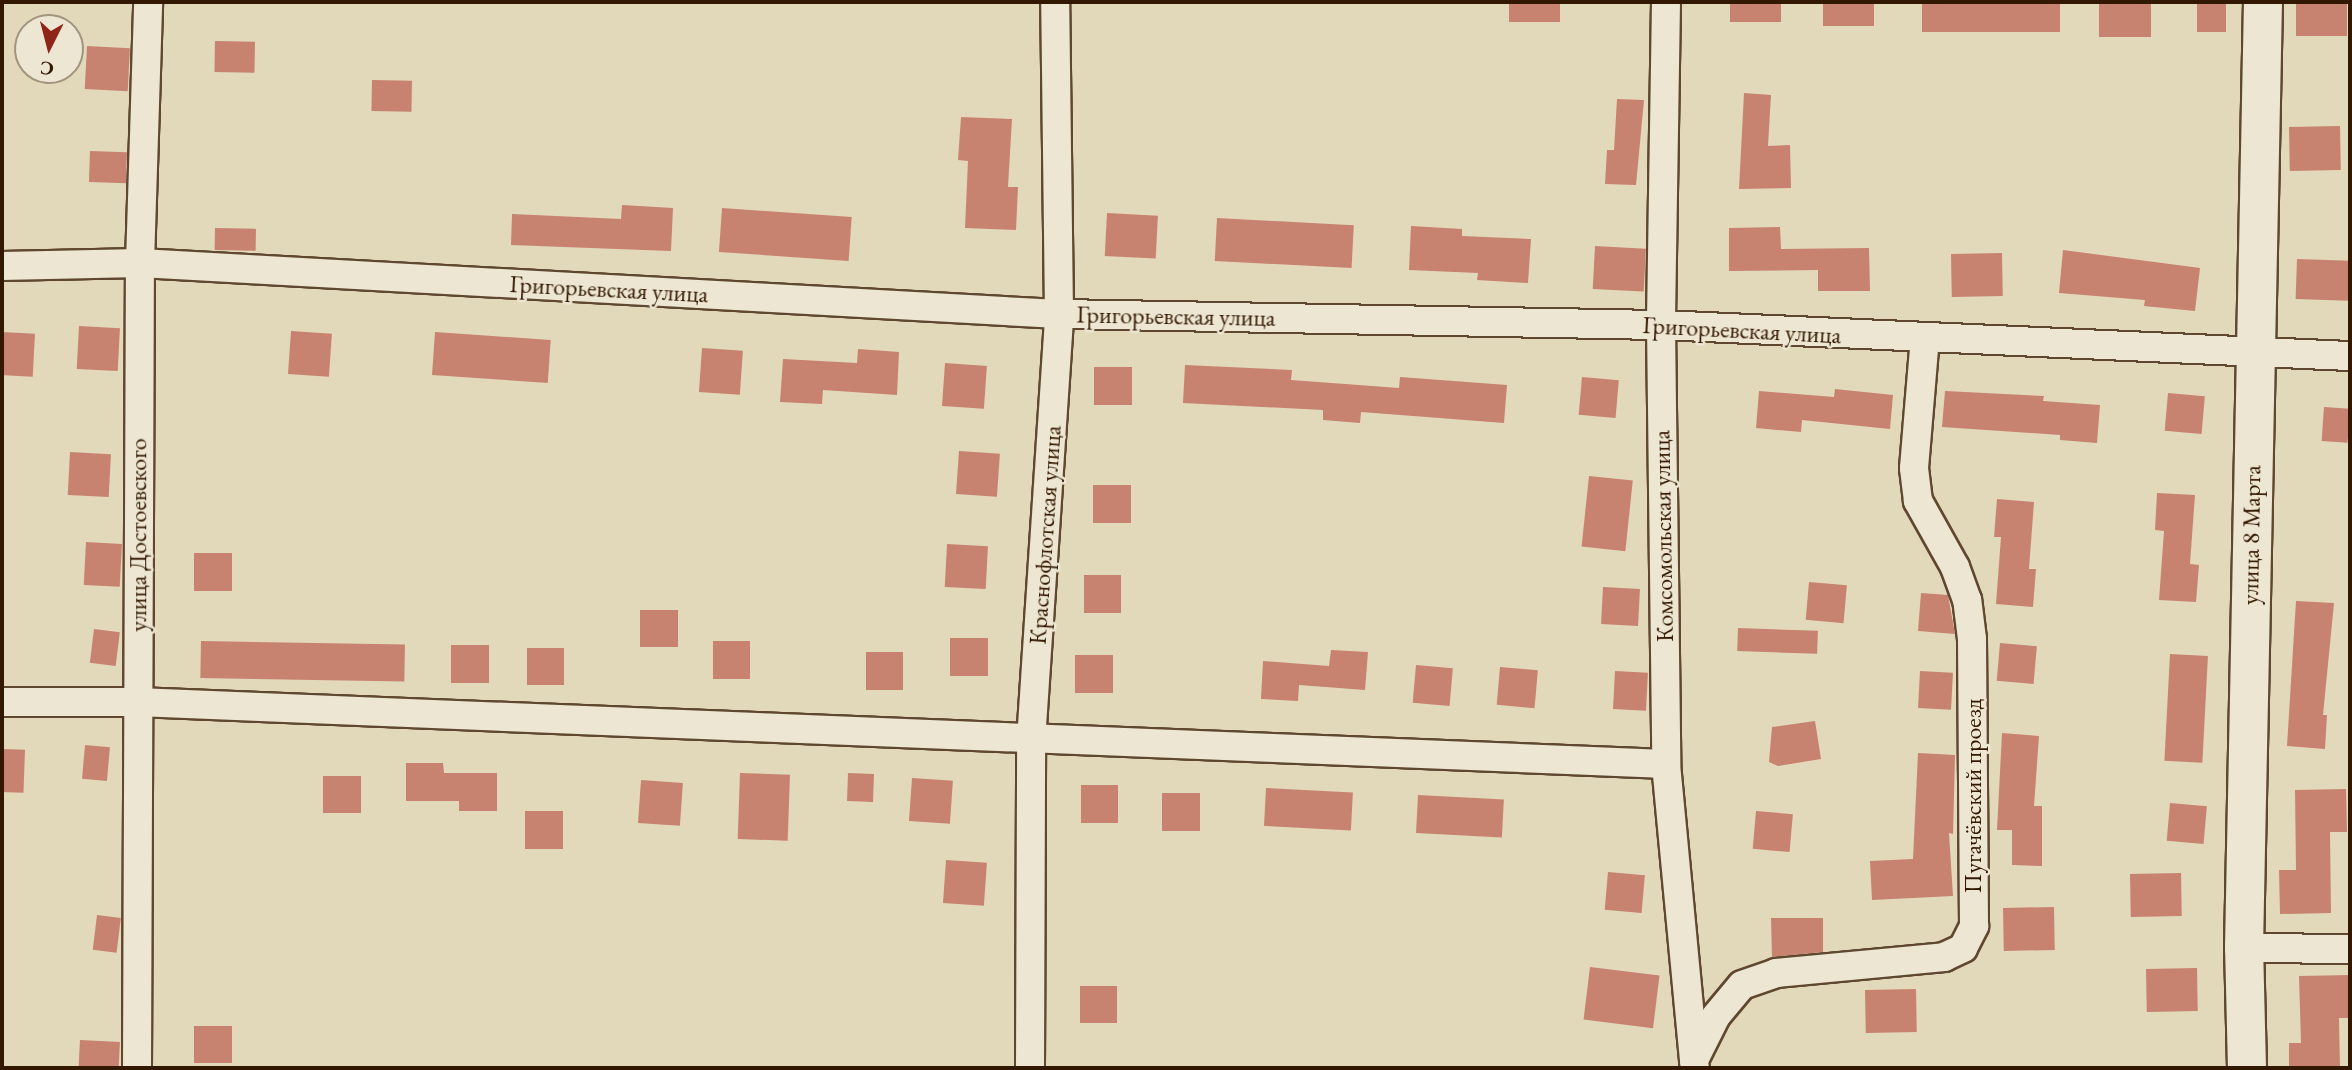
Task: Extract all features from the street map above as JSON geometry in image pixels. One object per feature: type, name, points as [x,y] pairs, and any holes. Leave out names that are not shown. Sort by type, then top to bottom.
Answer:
[{"type":"main road","name":"улица 8 Марта","points":[[2247,1068],[2244,948],[2263,2]]},
{"type":"street","name":"улица Достоевского","points":[[137,1068],[140,263],[148,2]]},
{"type":"street","name":"Краснофлотская улица","points":[[1030,1068],[1031,741],[1059,314],[1055,2]]},
{"type":"street","name":"Комсомольская улица","points":[[1666,2],[1661,326],[1666,764],[1695,1064]]},
{"type":"street","name":"Григорьевская улица","points":[[2,266],[140,263],[1059,314],[1661,326],[2350,356]]},
{"type":"street","name":"Пугачёвский проезд","points":[[1695,1064],[1716,1016],[1742,985],[1776,973],[1944,957],[1964,948],[1974,926],[1972,639],[1967,600],[1955,567],[1918,501],[1914,468],[1925,338]]},
{"type":"street","points":[[2,702],[137,702],[1031,741],[1666,764]]},
{"type":"street","points":[[2244,948],[2350,949]]},
{"type":"building","points":[[1509,2],[1560,2],[1560,22],[1509,22]]},
{"type":"building","points":[[1730,2],[1781,2],[1781,22],[1730,22]]},
{"type":"building","points":[[1823,2],[1874,2],[1874,26],[1823,26]]},
{"type":"building","points":[[1922,2],[2060,2],[2060,32],[1922,32]]},
{"type":"building","points":[[2099,2],[2151,2],[2151,37],[2099,37]]},
{"type":"building","points":[[2197,2],[2226,2],[2226,32],[2197,32]]},
{"type":"building","points":[[2296,2],[2347,2],[2347,36],[2296,36]]},
{"type":"building","points":[[215,41],[255,42],[254,73],[214,72]]},
{"type":"building","points":[[87,46],[130,48],[128,91],[85,89]]},
{"type":"building","points":[[372,80],[412,81],[411,112],[371,111]]},
{"type":"building","points":[[1744,93],[1771,95],[1768,146],[1790,145],[1791,188],[1739,189]]},
{"type":"building","points":[[1617,99],[1644,100],[1636,185],[1605,184],[1607,150],[1614,150]]},
{"type":"building","points":[[961,117],[1012,119],[1008,187],[1018,187],[1016,230],[965,228],[968,161],[958,160]]},
{"type":"building","points":[[2340,126],[2341,170],[2290,171],[2289,127]]},
{"type":"building","points":[[90,151],[127,152],[126,183],[89,182]]},
{"type":"building","points":[[622,205],[673,208],[671,251],[511,245],[512,214],[621,219]]},
{"type":"building","points":[[722,208],[852,217],[849,261],[719,252]]},
{"type":"building","points":[[1107,213],[1158,216],[1156,259],[1105,256]]},
{"type":"building","points":[[1217,218],[1354,225],[1352,268],[1215,261]]},
{"type":"building","points":[[1411,226],[1462,229],[1462,236],[1531,239],[1528,283],[1477,280],[1478,273],[1409,270]]},
{"type":"building","points":[[1780,227],[1781,249],[1869,248],[1870,291],[1818,291],[1818,270],[1729,271],[1729,228]]},
{"type":"building","points":[[215,228],[256,229],[256,251],[215,250]]},
{"type":"building","points":[[1595,246],[1646,249],[1644,292],[1593,289]]},
{"type":"building","points":[[2063,250],[2200,268],[2195,311],[2144,306],[2145,300],[2059,293]]},
{"type":"building","points":[[2002,253],[2003,296],[1952,297],[1951,254]]},
{"type":"building","points":[[2297,259],[2350,261],[2349,301],[2296,299]]},
{"type":"building","points":[[79,326],[120,328],[118,371],[77,369]]},
{"type":"building","points":[[291,331],[332,334],[329,377],[288,374]]},
{"type":"building","points":[[2,332],[35,334],[33,377],[2,375]]},
{"type":"building","points":[[435,332],[551,340],[548,383],[432,375]]},
{"type":"building","points":[[702,348],[743,351],[740,395],[699,392]]},
{"type":"building","points":[[858,349],[899,352],[897,395],[823,390],[822,404],[780,402],[783,359],[857,363]]},
{"type":"building","points":[[945,363],[987,366],[984,409],[942,406]]},
{"type":"building","points":[[1185,365],[1292,370],[1291,380],[1399,388],[1400,377],[1507,385],[1504,423],[1361,412],[1360,423],[1323,420],[1323,410],[1183,403]]},
{"type":"building","points":[[1094,367],[1132,367],[1132,405],[1094,405]]},
{"type":"building","points":[[1582,377],[1619,380],[1616,418],[1579,415]]},
{"type":"building","points":[[1835,389],[1893,395],[1890,429],[1802,420],[1801,432],[1756,428],[1759,391],[1834,397]]},
{"type":"building","points":[[1945,391],[2044,396],[2043,401],[2100,405],[2097,443],[2060,440],[2060,435],[1942,427]]},
{"type":"building","points":[[2168,393],[2205,396],[2202,434],[2165,431]]},
{"type":"building","points":[[2324,407],[2350,409],[2348,443],[2322,441]]},
{"type":"building","points":[[959,451],[1000,454],[997,497],[956,494]]},
{"type":"building","points":[[70,452],[111,454],[109,497],[68,495]]},
{"type":"building","points":[[1589,476],[1633,481],[1625,551],[1582,547]]},
{"type":"building","points":[[1093,485],[1131,485],[1131,523],[1093,523]]},
{"type":"building","points":[[2157,493],[2195,495],[2190,564],[2199,565],[2196,602],[2159,600],[2164,531],[2155,530]]},
{"type":"building","points":[[1997,499],[2034,502],[2029,569],[2036,569],[2033,607],[1996,604],[2001,537],[1994,537]]},
{"type":"building","points":[[86,542],[122,544],[120,587],[84,585]]},
{"type":"building","points":[[947,544],[988,546],[986,589],[945,587]]},
{"type":"building","points":[[194,553],[232,553],[232,591],[194,591]]},
{"type":"building","points":[[1084,575],[1121,575],[1121,613],[1084,613]]},
{"type":"building","points":[[1809,582],[1847,585],[1844,623],[1806,620]]},
{"type":"building","points":[[1603,587],[1640,589],[1638,626],[1601,624]]},
{"type":"building","points":[[1921,593],[1948,595],[1955,634],[1918,631]]},
{"type":"building","points":[[2296,601],[2334,603],[2323,715],[2327,715],[2325,749],[2287,746]]},
{"type":"building","points":[[640,610],[678,610],[678,647],[640,647]]},
{"type":"building","points":[[1738,628],[1818,631],[1817,654],[1737,651]]},
{"type":"building","points":[[94,629],[120,632],[116,666],[90,663]]},
{"type":"building","points":[[950,638],[988,638],[988,676],[950,676]]},
{"type":"building","points":[[201,641],[405,645],[404,682],[200,678]]},
{"type":"building","points":[[713,641],[750,641],[750,679],[713,679]]},
{"type":"building","points":[[2000,643],[2037,646],[2034,684],[1997,681]]},
{"type":"building","points":[[451,645],[489,645],[489,683],[451,683]]},
{"type":"building","points":[[527,648],[564,648],[564,685],[527,685]]},
{"type":"building","points":[[1331,650],[1368,652],[1365,690],[1299,685],[1298,701],[1261,699],[1263,661],[1329,666]]},
{"type":"building","points":[[866,652],[903,652],[903,690],[866,690]]},
{"type":"building","points":[[2170,654],[2208,656],[2202,763],[2164,761]]},
{"type":"building","points":[[1075,655],[1113,655],[1113,693],[1075,693]]},
{"type":"building","points":[[1416,665],[1453,668],[1450,706],[1413,703]]},
{"type":"building","points":[[1500,667],[1538,670],[1535,708],[1497,705]]},
{"type":"building","points":[[1615,671],[1648,673],[1646,711],[1613,709]]},
{"type":"building","points":[[1920,671],[1953,673],[1951,710],[1918,708]]},
{"type":"building","points":[[1815,721],[1821,759],[1778,766],[1769,762],[1772,727]]},
{"type":"building","points":[[2002,733],[2039,736],[2034,806],[2042,806],[2042,866],[2012,865],[2012,830],[1997,830]]},
{"type":"building","points":[[85,745],[110,747],[107,781],[82,779]]},
{"type":"building","points":[[2,749],[25,750],[23,793],[2,792]]},
{"type":"building","points":[[1918,753],[1955,755],[1953,834],[1949,833],[1953,896],[1872,900],[1870,861],[1913,859]]},
{"type":"building","points":[[406,763],[443,763],[444,773],[497,773],[497,811],[459,811],[459,801],[406,801]]},
{"type":"building","points":[[740,773],[790,775],[788,841],[738,839]]},
{"type":"building","points":[[848,773],[874,774],[873,802],[847,801]]},
{"type":"building","points":[[323,776],[361,776],[361,813],[323,813]]},
{"type":"building","points":[[912,778],[953,781],[950,824],[909,821]]},
{"type":"building","points":[[641,780],[683,783],[680,826],[638,823]]},
{"type":"building","points":[[1081,785],[1118,785],[1118,823],[1081,823]]},
{"type":"building","points":[[1266,788],[1353,793],[1351,831],[1264,826]]},
{"type":"building","points":[[2346,789],[2347,832],[2330,832],[2331,913],[2280,914],[2279,870],[2296,870],[2295,790]]},
{"type":"building","points":[[1162,793],[1200,793],[1200,831],[1162,831]]},
{"type":"building","points":[[1418,795],[1504,800],[1502,837],[1416,833]]},
{"type":"building","points":[[2170,803],[2207,806],[2204,844],[2167,841]]},
{"type":"building","points":[[525,811],[563,811],[563,849],[525,849]]},
{"type":"building","points":[[1756,811],[1793,814],[1790,852],[1753,849]]},
{"type":"building","points":[[946,860],[987,863],[984,906],[943,903]]},
{"type":"building","points":[[1608,872],[1645,875],[1642,913],[1605,910]]},
{"type":"building","points":[[2181,873],[2182,916],[2131,917],[2130,874]]},
{"type":"building","points":[[2054,907],[2055,950],[2004,951],[2003,908]]},
{"type":"building","points":[[97,915],[121,918],[117,953],[93,950]]},
{"type":"building","points":[[1771,918],[1823,918],[1823,952],[1772,957]]},
{"type":"building","points":[[1590,967],[1659,976],[1653,1028],[1584,1020]]},
{"type":"building","points":[[2197,968],[2198,1011],[2147,1012],[2146,969]]},
{"type":"building","points":[[2350,975],[2350,1018],[2339,1018],[2340,1068],[2289,1068],[2289,1043],[2301,1043],[2299,976]]},
{"type":"building","points":[[1080,986],[1117,986],[1117,1023],[1080,1023]]},
{"type":"building","points":[[1916,989],[1917,1032],[1866,1033],[1865,990]]},
{"type":"building","points":[[194,1026],[232,1026],[232,1063],[194,1063]]},
{"type":"building","points":[[80,1040],[120,1042],[119,1068],[79,1068]]}]
